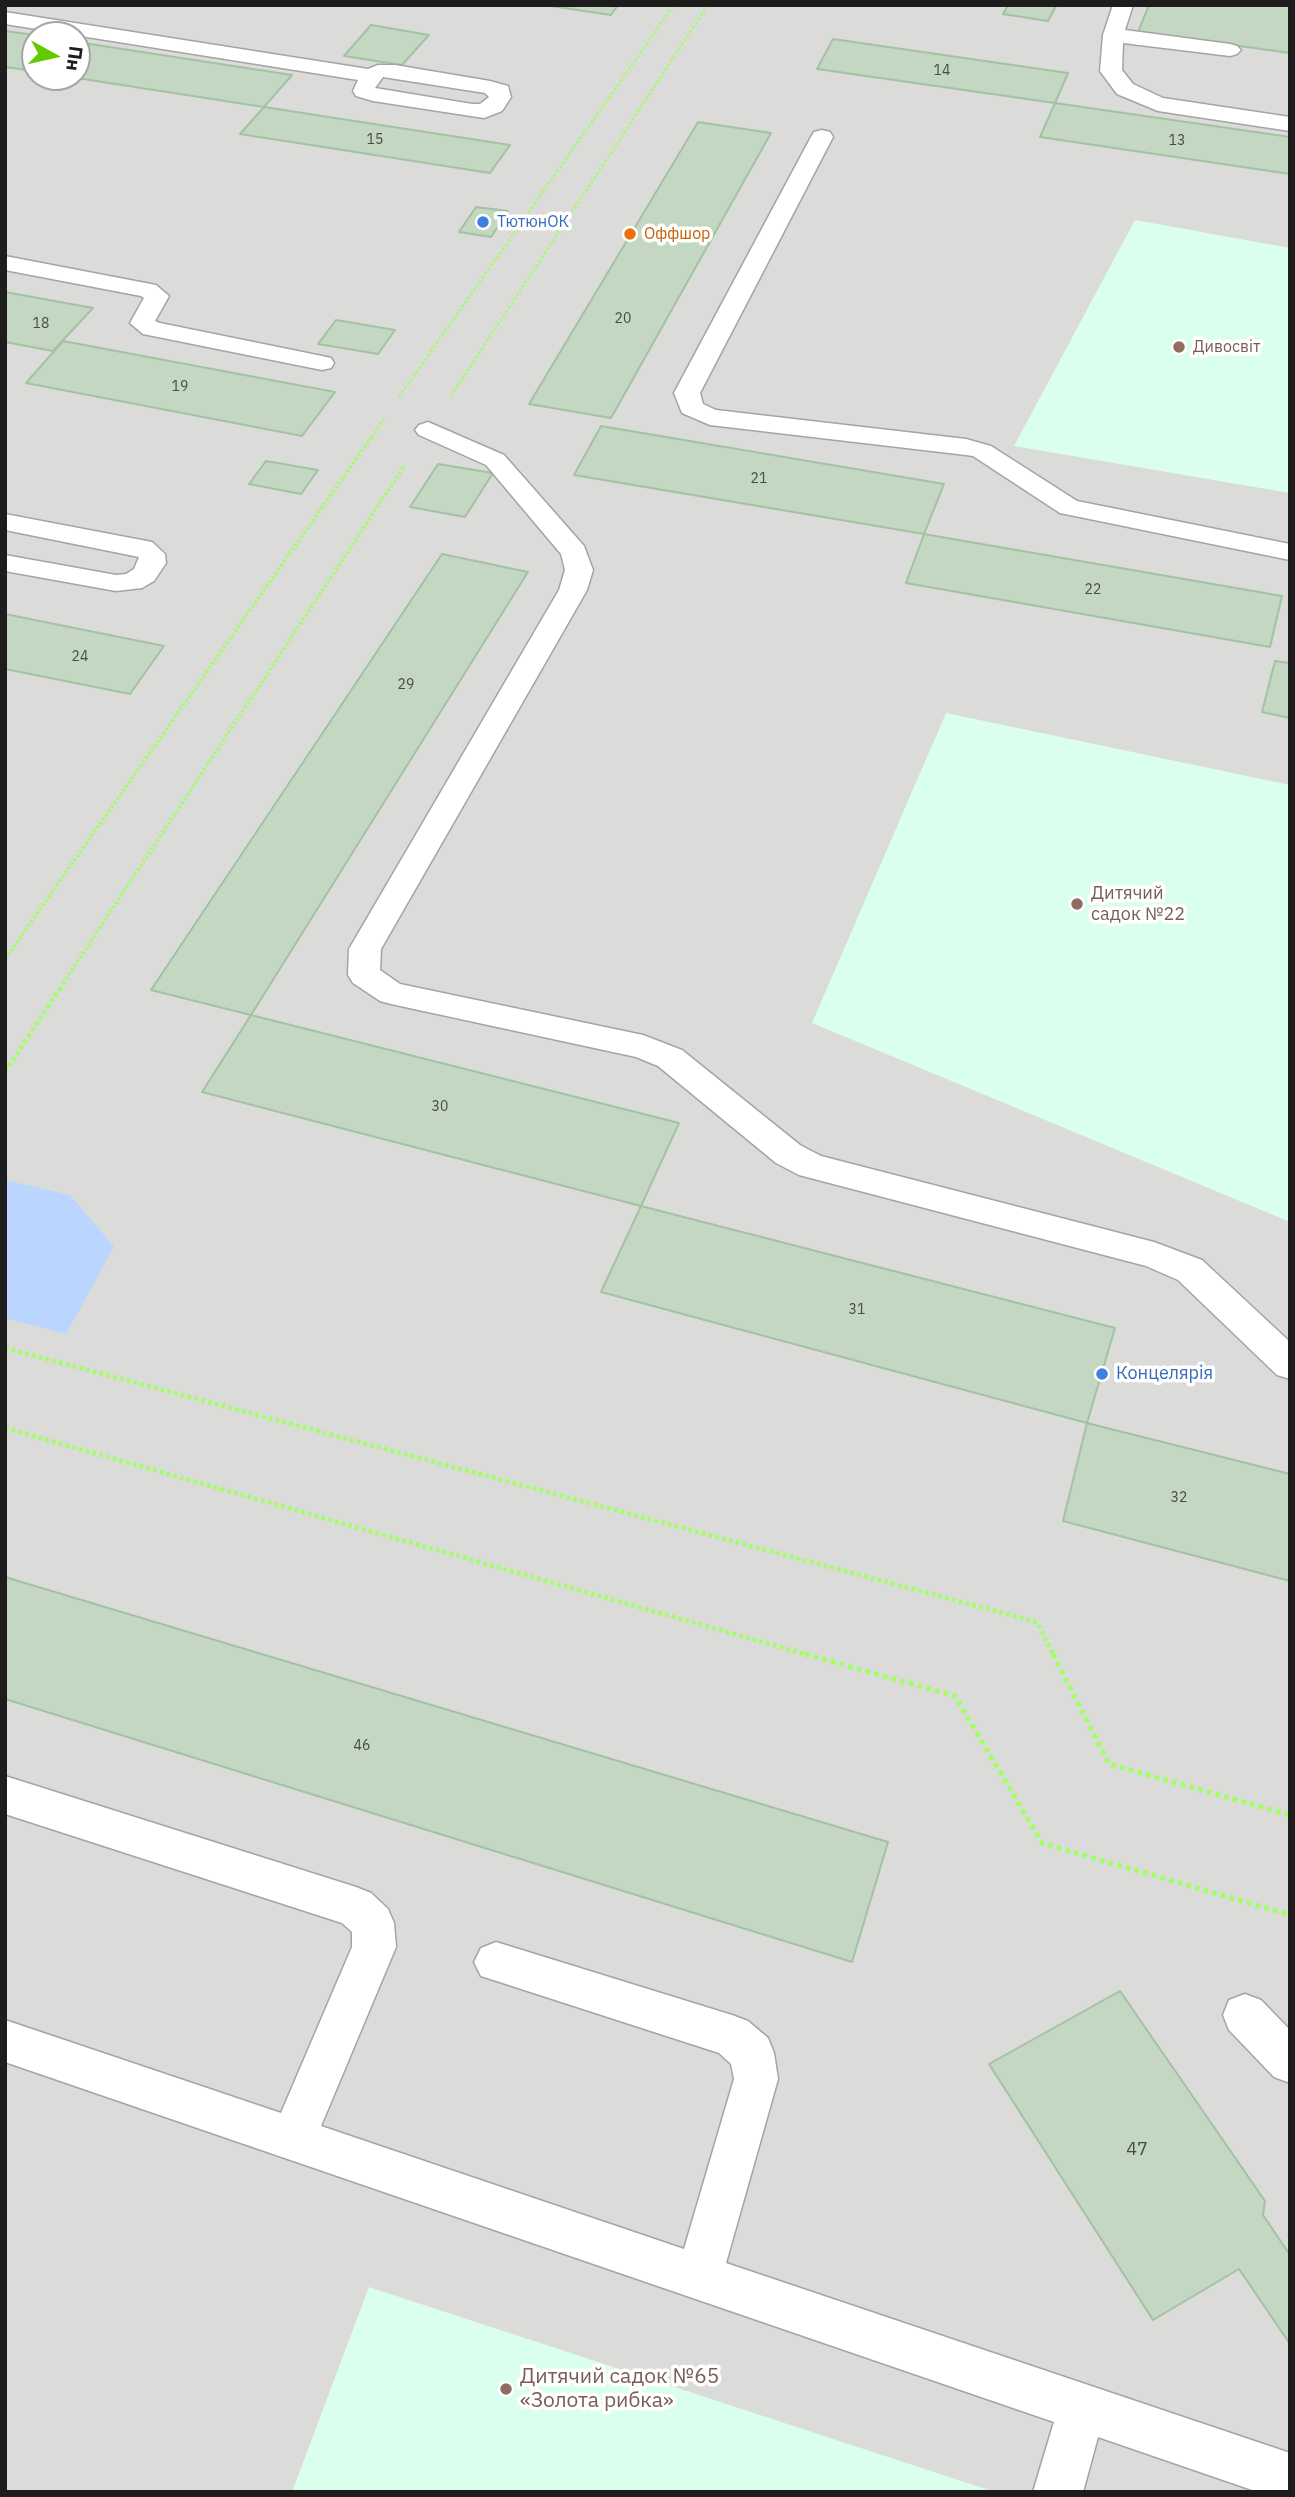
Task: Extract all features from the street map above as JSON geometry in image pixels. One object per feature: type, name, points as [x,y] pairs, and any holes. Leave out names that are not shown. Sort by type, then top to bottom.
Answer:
[{"type":"lane","points":[[1124,5],[1113,35],[1111,71],[1125,89],[1158,104],[1290,124]]},
{"type":"lane","points":[[5,18],[372,76],[378,71],[395,71],[490,87],[499,91],[500,97],[494,106],[484,111],[471,111],[373,95],[364,91],[372,76]]},
{"type":"lane","points":[[1113,35],[1230,50]]},
{"type":"lane","points":[[822,137],[688,393],[691,408],[710,417],[966,447],[982,451],[1069,508],[1290,552]]},
{"type":"lane","points":[[5,263],[148,290],[157,296],[155,303],[144,315],[142,323],[152,329],[322,363]]},
{"type":"lane","points":[[428,430],[495,460],[574,552],[579,569],[573,590],[365,949],[364,975],[391,993],[643,1047],[670,1058],[788,1154],[811,1166],[1154,1255],[1190,1270],[1290,1365]]},
{"type":"lane","points":[[5,563],[116,583],[132,582],[144,575],[152,563],[152,554],[142,548],[6,523]]},
{"type":"lane","points":[[5,1795],[356,1907],[373,1923],[374,1947],[293,2139]]},
{"type":"lane","points":[[496,1962],[732,2036],[752,2053],[756,2079],[699,2277]]},
{"type":"lane","points":[[1245,2015],[1290,2062]]},
{"type":"lane","points":[[5,2041],[1290,2478]]},
{"type":"lane","points":[[1058,2492],[1082,2408]]},
{"type":"path","points":[[395,403],[674,5]]},
{"type":"path","points":[[5,1072],[708,5]]},
{"type":"path","points":[[5,959],[387,414]]},
{"type":"path","points":[[5,1348],[1037,1622],[1109,1764],[1290,1815]]},
{"type":"path","points":[[5,1428],[955,1696],[1041,1843],[1290,1915]]},
{"type":"shaded area","points":[[5,5],[1290,5],[1290,2492],[5,2492]]},
{"type":"shaded area","name":"Дивосвіт","points":[[1135,220],[1290,248],[1290,493],[1014,446]]},
{"type":"shaded area","name":"Дитячий садок №22","points":[[946,713],[1290,785],[1290,1222],[812,1023]]},
{"type":"shaded area","points":[[5,1180],[70,1195],[114,1247],[66,1334],[5,1318]]},
{"type":"shaded area","name":"Дитячий садок №65 «Золота рибка»","points":[[369,2287],[995,2492],[292,2492]]},
{"type":"building","points":[[544,5],[618,5],[611,15]]},
{"type":"building","points":[[1008,5],[1056,6],[1048,21],[1003,14]]},
{"type":"building","points":[[1149,5],[1290,5],[1290,53],[1138,32]]},
{"type":"building","points":[[371,25],[429,35],[402,65],[344,56]]},
{"type":"building","points":[[5,31],[21,33],[21,69],[5,67]]},
{"type":"building","points":[[833,39],[1068,73],[1055,103],[817,69]]},
{"type":"building","points":[[91,44],[292,75],[264,107],[91,80]]},
{"type":"building","points":[[1055,103],[1290,137],[1290,174],[1040,137]]},
{"type":"building","points":[[264,107],[510,145],[490,173],[240,134]]},
{"type":"building","points":[[698,122],[771,133],[611,418],[529,404]]},
{"type":"building","name":"ТютюнОК","points":[[476,207],[508,211],[491,237],[459,232]]},
{"type":"building","points":[[5,292],[93,308],[53,351],[5,342]]},
{"type":"building","points":[[336,320],[395,330],[378,354],[318,344]]},
{"type":"building","points":[[63,341],[335,392],[302,436],[26,383]]},
{"type":"building","points":[[601,426],[944,484],[924,534],[574,475]]},
{"type":"building","points":[[266,461],[318,470],[301,494],[249,484]]},
{"type":"building","points":[[438,464],[493,473],[465,517],[410,507]]},
{"type":"building","points":[[924,534],[1282,596],[1270,647],[906,583]]},
{"type":"building","points":[[442,554],[528,572],[251,1015],[151,990]]},
{"type":"building","points":[[5,614],[164,646],[130,694],[5,669]]},
{"type":"building","points":[[1275,661],[1290,663],[1290,718],[1262,712]]},
{"type":"building","points":[[251,1015],[679,1123],[641,1206],[202,1092]]},
{"type":"building","points":[[641,1206],[1115,1328],[1087,1423],[601,1292]]},
{"type":"building","points":[[1087,1423],[1290,1474],[1290,1581],[1063,1521]]},
{"type":"building","points":[[5,1577],[888,1842],[852,1962],[5,1699]]},
{"type":"building","points":[[1120,1991],[1265,2201],[1263,2215],[1290,2255],[1290,2344],[1239,2269],[1153,2320],[989,2064]]},
{"type":"place","name":"ТютюнОК","points":[[483,222]]},
{"type":"place","name":"Оффшор","points":[[630,234]]},
{"type":"place","name":"Дивосвіт","points":[[1179,347]]},
{"type":"place","name":"Дитячий садок №22","points":[[1077,904]]},
{"type":"place","name":"Концелярія","points":[[1102,1374]]},
{"type":"place","name":"Дитячий садок №65 «Золота рибка»","points":[[506,2389]]}]
